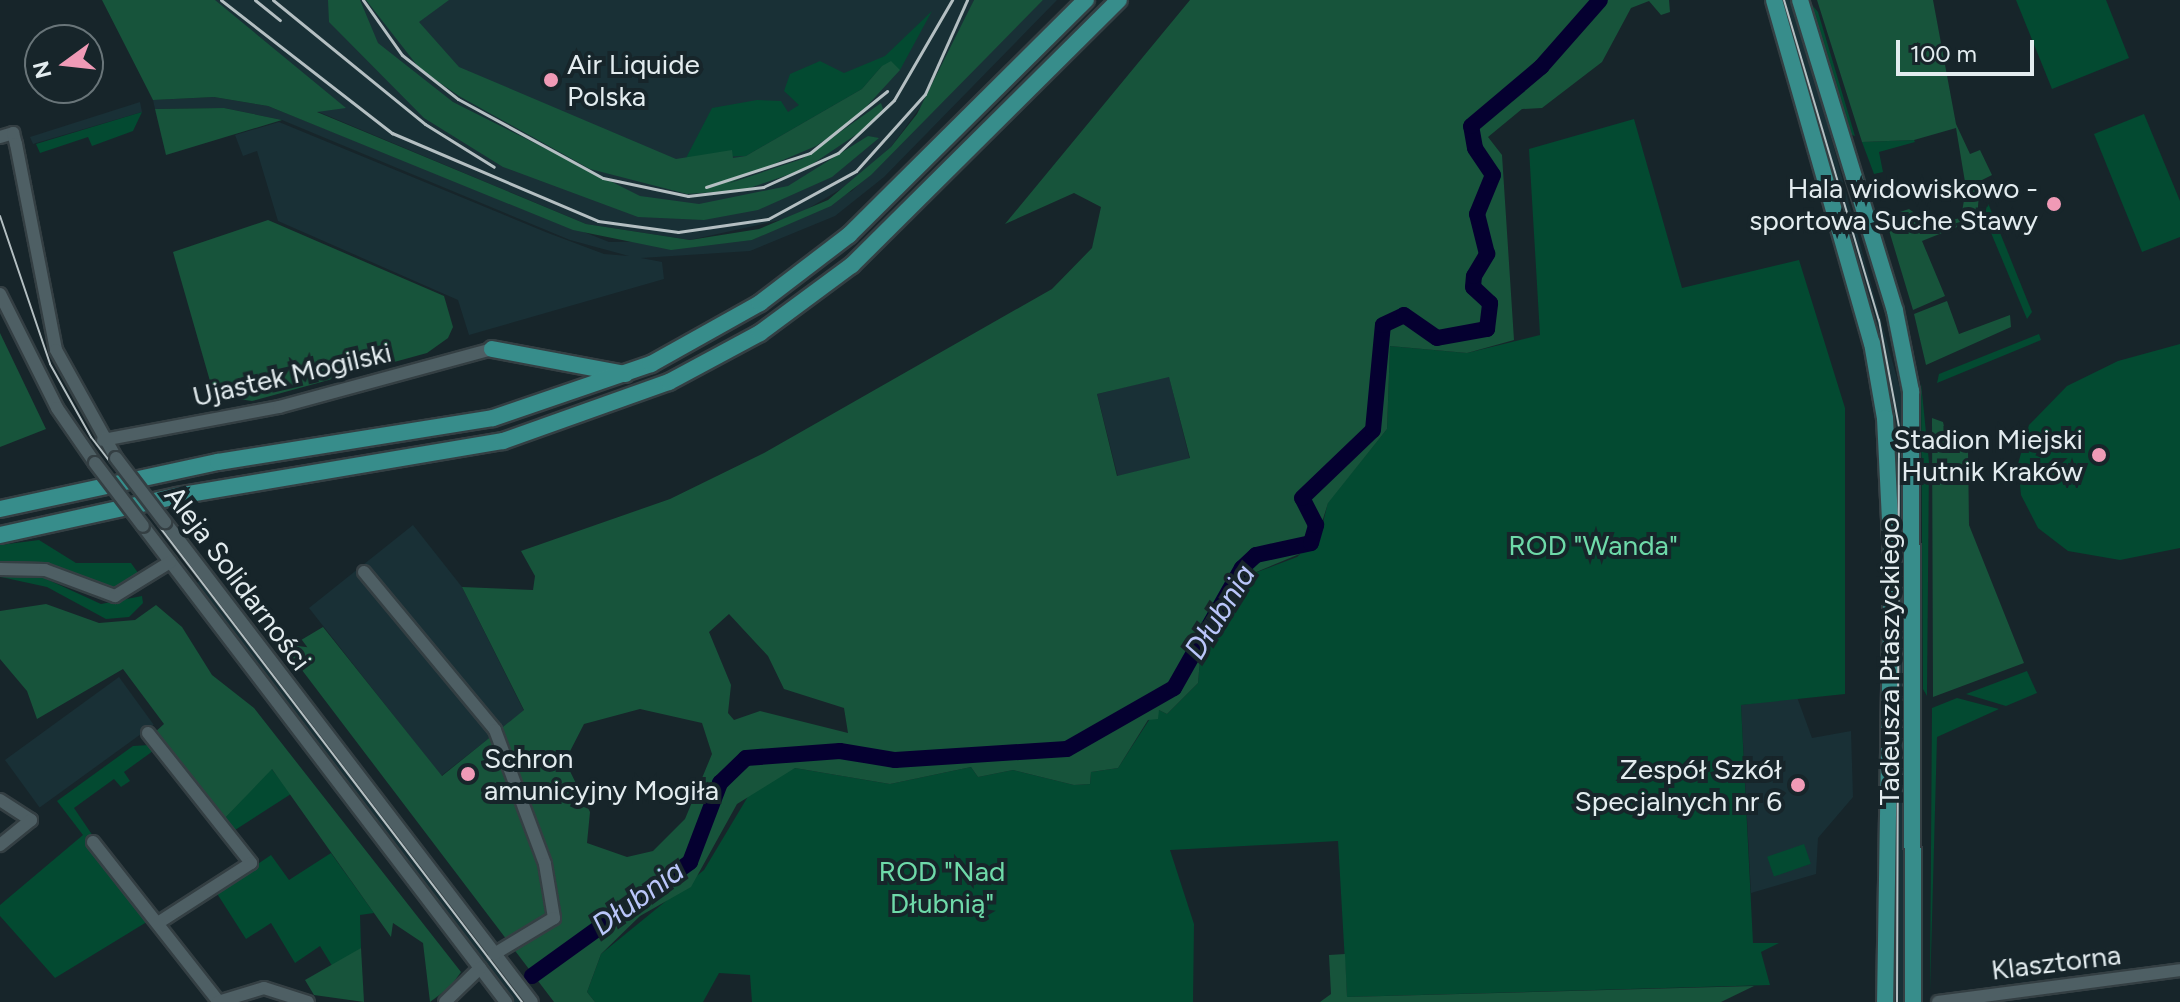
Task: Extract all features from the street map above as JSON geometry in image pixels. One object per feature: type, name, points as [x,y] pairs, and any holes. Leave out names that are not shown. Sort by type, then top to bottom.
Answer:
[{"type":"main road","points":[[0,509],[218,462],[480,421],[628,374],[790,284],[935,155],[1086,0]]},
{"type":"main road","points":[[0,535],[177,496],[503,441],[669,382],[760,333],[852,265],[1119,0]]},
{"type":"main road","name":"Tadeusza Ptaszyckiego","points":[[1774,0],[1869,329],[1885,418],[1892,561],[1885,1002]]},
{"type":"main road","name":"Tadeusza Ptaszyckiego","points":[[1800,0],[1901,335],[1915,441],[1913,1002]]},
{"type":"main road","points":[[1812,137],[1826,120],[1841,133]]},
{"type":"main road","points":[[492,349],[628,374]]},
{"type":"main road","points":[[1885,418],[1899,454],[1910,453],[1915,441]]},
{"type":"street","name":"Aleja Solidarności","points":[[6,135],[56,350],[103,440],[532,1002]]},
{"type":"street","name":"Aleja Solidarności","points":[[0,294],[57,408],[95,463],[506,1002]]},
{"type":"street","name":"Ujastek Mogilski","points":[[103,440],[279,407],[492,349]]},
{"type":"street","points":[[0,569],[45,570],[115,596],[170,562]]},
{"type":"street","points":[[364,572],[495,730],[554,891],[554,918],[494,954]]},
{"type":"street","points":[[148,733],[251,863],[158,923]]},
{"type":"street","points":[[0,800],[31,820],[0,845]]},
{"type":"street","points":[[93,842],[218,1002],[264,988],[308,1002]]},
{"type":"street","points":[[445,1002],[480,968]]},
{"type":"street","name":"Klasztorna","points":[[1938,1002],[2180,970]]},
{"type":"shaded area","points":[[119,0],[974,0],[938,83],[891,147],[856,180],[794,217],[690,240],[586,224],[314,110]]},
{"type":"shaded area","points":[[1043,0],[1057,0],[884,177],[835,216],[750,251],[641,258],[662,262],[664,279],[469,335],[458,300],[278,221],[257,151],[243,156],[235,135],[279,122],[548,233],[604,254],[629,256],[570,240],[282,120],[224,108],[155,109],[153,100],[214,97],[268,106],[609,242],[752,240],[852,191]]},
{"type":"shaded area","points":[[1782,0],[1792,0],[1801,28],[1903,400],[1904,1002],[1895,1002],[1896,421],[1875,313]]},
{"type":"shaded area","points":[[140,102],[142,112],[33,144],[30,137]]},
{"type":"shaded area","points":[[1169,376],[1190,458],[1118,476],[1097,394]]},
{"type":"shaded area","points":[[413,525],[462,587],[524,711],[441,776],[309,608]]},
{"type":"shaded area","points":[[202,579],[525,1002],[512,1002],[193,586]]},
{"type":"shaded area","points":[[119,677],[154,725],[40,808],[5,760]]},
{"type":"shaded area","name":"Zespół Szkół Specjalnych nr 6","points":[[1797,697],[1812,738],[1851,731],[1853,797],[1818,838],[1816,874],[1751,893],[1741,705]]},
{"type":"green space","points":[[102,0],[215,0],[346,108],[317,112],[586,224],[690,240],[759,229],[828,200],[891,147],[917,114],[974,0],[1043,0],[871,175],[831,206],[752,240],[671,250],[573,230],[268,106],[214,97],[153,100]]},
{"type":"green space","points":[[328,0],[360,0],[378,43],[453,102],[640,196],[699,204],[788,186],[868,136],[879,138],[832,177],[758,210],[704,220],[638,217],[503,167],[424,118],[329,22]]},
{"type":"green space","points":[[366,0],[449,0],[419,22],[459,67],[676,159],[732,150],[733,158],[746,156],[862,89],[882,66],[891,61],[900,70],[854,120],[816,146],[727,184],[802,159],[881,103],[883,109],[863,130],[805,169],[744,190],[687,194],[590,169],[459,96],[420,69]]},
{"type":"green space","points":[[1190,0],[1669,0],[1670,12],[1661,15],[1649,1],[1631,8],[1602,62],[1542,108],[1522,109],[1488,137],[1502,155],[1514,340],[1467,353],[1390,346],[1387,429],[1328,503],[1314,548],[1249,575],[1200,660],[1198,683],[1167,714],[1159,710],[1158,719],[1148,720],[1118,768],[1091,772],[1090,784],[1074,785],[1013,770],[978,777],[971,767],[890,784],[795,768],[737,804],[691,887],[640,916],[601,954],[587,992],[595,1002],[554,1002],[286,649],[323,627],[442,776],[524,710],[462,587],[533,590],[535,576],[521,551],[670,499],[764,453],[1052,289],[1092,248],[1101,207],[1074,193],[1005,224]],"holes":[[[1169,377],[1190,458],[1117,476],[1097,394]],[[729,614],[768,656],[784,689],[844,708],[848,733],[760,711],[734,720],[728,713],[731,685],[709,632]],[[640,709],[702,723],[712,754],[685,819],[653,851],[627,857],[587,843],[590,812],[565,761],[584,724]]]},
{"type":"green space","points":[[1808,0],[1818,12],[1855,136],[1849,134]]},
{"type":"green space","points":[[1817,0],[1933,0],[1956,124],[1970,154],[1980,150],[1992,175],[1980,181],[1977,219],[1922,241],[1945,296],[1913,310],[1885,217],[1909,209],[1930,224],[1961,218],[1966,188],[1956,128],[1914,140],[1862,142]]},
{"type":"green space","points":[[2016,0],[2106,0],[2129,58],[2052,89]]},
{"type":"green space","points":[[932,11],[900,70],[882,66],[862,89],[746,156],[686,158],[712,108],[757,100],[781,101],[788,112],[799,105],[784,91],[790,74],[820,61],[844,73],[885,56]]},
{"type":"green space","points":[[224,108],[282,120],[166,155],[155,109]]},
{"type":"green space","points":[[142,112],[133,131],[92,146],[88,137],[40,153],[36,144]]},
{"type":"green space","points":[[2144,114],[2180,201],[2180,237],[2142,252],[2094,134]]},
{"type":"green space","name":"ROD \"Wanda\"","points":[[1634,119],[1682,288],[1799,260],[1845,408],[1845,694],[1741,705],[1753,943],[1779,943],[1761,952],[1770,985],[1347,997],[1338,841],[1170,850],[1194,924],[1193,1002],[752,1002],[750,975],[719,973],[703,1002],[595,1002],[587,992],[601,954],[704,870],[753,788],[795,768],[890,784],[971,767],[978,777],[1013,770],[1074,785],[1090,784],[1091,772],[1118,768],[1149,720],[1159,710],[1167,714],[1198,683],[1200,660],[1249,575],[1297,557],[1320,535],[1328,502],[1387,429],[1390,346],[1467,353],[1540,335],[1529,149]]},
{"type":"green space","points":[[1862,142],[1915,142],[1879,152],[1883,172],[1874,174]]},
{"type":"green space","points":[[1988,203],[2032,312],[2027,319],[1984,216]]},
{"type":"green space","points":[[268,220],[444,296],[453,327],[448,338],[427,353],[252,401],[214,395],[173,252]]},
{"type":"green space","points":[[1947,301],[1959,334],[2010,315],[2011,327],[1926,365],[1914,314]]},
{"type":"green space","points":[[0,333],[46,429],[0,447]]},
{"type":"green space","points":[[2039,334],[2041,340],[1937,383],[1939,374]]},
{"type":"green space","name":"Stadion Miejski Hutnik Kraków","points":[[2180,344],[2180,548],[2120,560],[2068,551],[2038,528],[2021,495],[2018,464],[2029,425],[2067,386],[2118,361]]},
{"type":"green space","points":[[1921,383],[1929,462],[1927,696],[1923,689]]},
{"type":"green space","points":[[1932,418],[1943,422],[1948,445],[1968,448],[1969,525],[2024,663],[1933,697]]},
{"type":"green space","points":[[39,540],[76,563],[131,563],[141,577],[110,590],[48,565],[0,564],[0,545]]},
{"type":"green space","points":[[1,577],[42,577],[101,604],[142,596],[143,603],[129,617],[106,619],[47,587]]},
{"type":"green space","points":[[46,604],[99,623],[135,620],[156,605],[182,627],[212,675],[254,708],[461,972],[450,987],[430,1002],[423,943],[393,923],[391,937],[272,769],[223,820],[154,733],[164,724],[123,669],[37,719],[27,691],[0,659],[0,611]]},
{"type":"green space","points":[[2027,671],[2037,693],[2006,706],[1966,694]]},
{"type":"green space","points":[[1957,698],[1999,709],[1937,737],[1930,993],[1932,708]]},
{"type":"green space","points":[[149,745],[153,751],[124,772],[130,781],[121,787],[114,779],[74,808],[150,920],[55,978],[0,916],[0,905],[83,835],[57,801],[133,746]]},
{"type":"green space","points":[[271,768],[291,794],[232,832],[223,820]]},
{"type":"green space","points":[[1804,844],[1811,864],[1774,877],[1767,857]]},
{"type":"green space","points":[[331,853],[374,913],[360,915],[361,948],[334,969],[320,946],[295,963],[271,923],[246,939],[216,892],[271,855],[289,880]]},
{"type":"green space","points":[[361,948],[364,1002],[314,995],[305,980]]},
{"type":"green space","points":[[1345,954],[1347,997],[1754,986],[1721,1002],[1320,1002],[1331,994],[1329,955]]},
{"type":"waterway","name":"Dłubnia","points":[[532,976],[690,862],[720,783],[746,758],[840,751],[895,760],[1067,749],[1174,688],[1242,568],[1256,555],[1311,543],[1316,525],[1302,498],[1373,430],[1383,325],[1404,315],[1437,338],[1487,329],[1490,303],[1473,287],[1474,276],[1487,254],[1477,214],[1493,175],[1475,148],[1471,126],[1541,67],[1600,0]]},
{"type":"tram line","points":[[1784,0],[1879,320],[1899,427],[1897,1002]]},
{"type":"tram line","points":[[0,216],[50,364],[91,437],[522,1002]]},
{"type":"railway","points":[[221,0],[392,133],[598,221],[678,232],[768,219],[856,171],[925,94],[967,0]]},
{"type":"railway","points":[[255,0],[280,20]]},
{"type":"railway","points":[[273,0],[425,124],[494,167]]},
{"type":"railway","points":[[363,0],[402,55],[458,99],[603,178],[688,196],[763,187],[838,153],[894,100],[952,0]]},
{"type":"railway","points":[[706,187],[810,153],[887,91]]},
{"type":"place","name":"Air Liquide Polska","points":[[551,80]]},
{"type":"place","name":"Hala widowiskowo - sportowa Suche Stawy","points":[[2054,204]]},
{"type":"place","name":"Stadion Miejski Hutnik Kraków","points":[[2099,455]]},
{"type":"place","name":"Schron amunicyjny Mogiła","points":[[468,774]]},
{"type":"place","name":"Zespół Szkół Specjalnych nr 6","points":[[1798,785]]},
{"type":"park label","name":"ROD \"Nad Dłubnią\"","points":[[942,887]]}]
